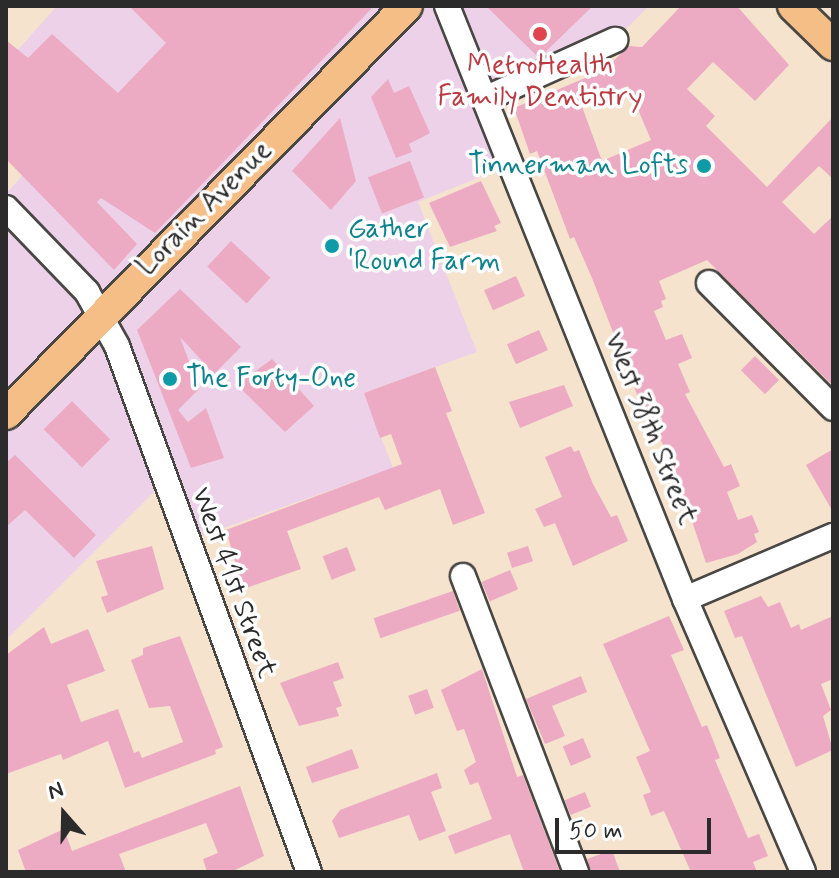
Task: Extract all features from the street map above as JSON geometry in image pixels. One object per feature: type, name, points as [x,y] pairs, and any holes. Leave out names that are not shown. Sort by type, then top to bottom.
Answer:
[{"type":"main road","name":"Lorain Avenue","points":[[6,414],[407,6]]},
{"type":"main road","points":[[793,6],[833,45]]},
{"type":"street","name":"West 38th Street","points":[[447,6],[487,98],[685,599],[803,872]]},
{"type":"street","points":[[487,98],[615,40]]},
{"type":"street","points":[[6,208],[102,313]]},
{"type":"street","points":[[709,283],[833,408]]},
{"type":"street","name":"West 41st Street","points":[[102,313],[309,872]]},
{"type":"street","points":[[685,599],[833,536]]},
{"type":"street","points":[[463,576],[576,872]]},
{"type":"shaded area","points":[[57,6],[649,6],[615,40],[487,98],[513,164],[418,202],[477,352],[364,393],[393,468],[187,541],[164,482],[6,640],[6,194],[55,138],[6,63]]},
{"type":"building","points":[[129,6],[374,6],[155,233],[101,198],[97,202],[137,244],[114,270],[6,159],[6,40],[28,58],[52,34],[118,93],[166,43]]},
{"type":"building","name":"MetroHealth Family Dentistry","points":[[486,6],[593,6],[539,58]]},
{"type":"building","points":[[681,6],[737,6],[789,65],[755,101],[713,62],[687,89],[715,116],[706,126],[767,187],[833,117],[833,179],[819,166],[782,202],[814,234],[833,216],[833,386],[707,260],[659,281],[666,299],[661,301],[663,307],[654,311],[666,340],[682,334],[692,358],[678,364],[690,392],[685,394],[724,467],[731,464],[740,486],[727,492],[738,520],[752,515],[759,532],[754,534],[757,542],[738,554],[706,563],[671,458],[643,410],[592,278],[574,237],[570,239],[537,151],[530,154],[514,108],[590,76],[587,69],[603,62],[606,69],[628,46],[642,47]],"holes":[[[628,86],[651,140],[602,161],[581,104]]]},
{"type":"building","points":[[388,79],[394,93],[409,86],[430,133],[409,144],[412,152],[396,158],[371,97]]},
{"type":"building","points":[[340,118],[356,181],[331,210],[292,171]]},
{"type":"building","points":[[410,161],[424,197],[382,214],[368,177]]},
{"type":"building","points":[[481,181],[501,223],[494,226],[497,231],[450,247],[429,203]]},
{"type":"building","points":[[231,241],[270,278],[247,303],[207,267]]},
{"type":"building","points":[[516,276],[525,296],[493,310],[484,290]]},
{"type":"building","name":"The Forty-One","points":[[180,289],[241,347],[214,374],[180,337],[199,389],[178,410],[188,422],[206,408],[224,458],[191,468],[137,330]]},
{"type":"building","points":[[539,330],[548,350],[516,364],[507,344]]},
{"type":"building","points":[[755,356],[779,380],[765,394],[741,370]]},
{"type":"building","points":[[272,359],[314,406],[285,432],[237,385]]},
{"type":"building","points":[[435,367],[452,411],[446,413],[485,513],[453,525],[440,489],[385,510],[379,497],[287,531],[301,569],[243,589],[226,530],[402,464],[391,434],[380,438],[364,393]]},
{"type":"building","points":[[564,385],[573,406],[520,428],[509,402]]},
{"type":"building","points":[[72,401],[110,439],[82,467],[44,429]]},
{"type":"building","points":[[571,446],[574,452],[579,450],[593,484],[611,517],[617,515],[628,541],[573,566],[555,523],[544,527],[535,509],[562,497],[545,457]]},
{"type":"building","points":[[833,449],[833,512],[806,465]]},
{"type":"building","points":[[15,455],[96,535],[74,558],[25,510],[6,527],[6,463]]},
{"type":"building","points":[[152,546],[164,589],[107,613],[101,597],[108,595],[96,561]]},
{"type":"building","points":[[528,546],[533,561],[512,568],[507,553]]},
{"type":"building","points":[[347,547],[356,570],[332,580],[323,556]]},
{"type":"building","points":[[510,570],[518,589],[490,601],[481,582]]},
{"type":"building","points":[[453,591],[460,611],[380,638],[374,618]]},
{"type":"building","points":[[761,596],[768,607],[780,602],[791,628],[799,624],[801,630],[833,616],[833,679],[821,684],[831,710],[823,716],[833,750],[796,767],[742,636],[735,638],[724,611]]},
{"type":"building","points":[[669,616],[684,650],[671,655],[702,727],[707,725],[720,758],[715,760],[748,838],[759,834],[768,856],[753,862],[757,872],[691,872],[664,811],[651,816],[643,795],[651,792],[636,757],[650,751],[603,644]]},
{"type":"building","points":[[44,627],[51,644],[88,629],[105,671],[67,685],[81,722],[118,709],[134,753],[139,751],[142,758],[183,742],[170,706],[149,708],[131,660],[143,655],[143,648],[180,636],[223,747],[215,750],[216,754],[125,788],[108,741],[63,760],[61,754],[6,774],[6,655]]},
{"type":"building","points":[[338,662],[344,678],[333,682],[342,706],[336,708],[339,716],[299,726],[280,683]]},
{"type":"building","points":[[482,669],[517,777],[523,775],[560,872],[524,872],[510,834],[455,854],[448,836],[492,819],[478,782],[470,785],[464,770],[476,762],[464,729],[457,731],[441,690]]},
{"type":"building","points":[[581,676],[587,692],[552,706],[565,736],[545,744],[526,699]]},
{"type":"building","points":[[427,689],[434,708],[415,715],[408,696]]},
{"type":"building","points":[[583,738],[591,757],[571,766],[563,747]]},
{"type":"building","points":[[352,749],[359,768],[312,783],[306,767]]},
{"type":"building","points":[[437,773],[442,788],[431,792],[446,831],[419,841],[409,815],[339,838],[332,821],[340,810]]},
{"type":"building","points":[[240,786],[264,856],[231,872],[207,872],[203,859],[218,853],[206,823],[119,854],[126,872],[26,872],[18,850],[64,829],[72,851]]},
{"type":"building","points":[[585,792],[591,807],[571,815],[565,800]]},
{"type":"building","points":[[612,850],[620,872],[591,872],[587,859]]},
{"type":"place","name":"MetroHealth Family Dentistry","points":[[540,34]]},
{"type":"place","name":"Tinnerman Lofts","points":[[704,166]]},
{"type":"place","name":"Gather 'Round Farm","points":[[332,246]]},
{"type":"place","name":"The Forty-One","points":[[170,379]]}]
